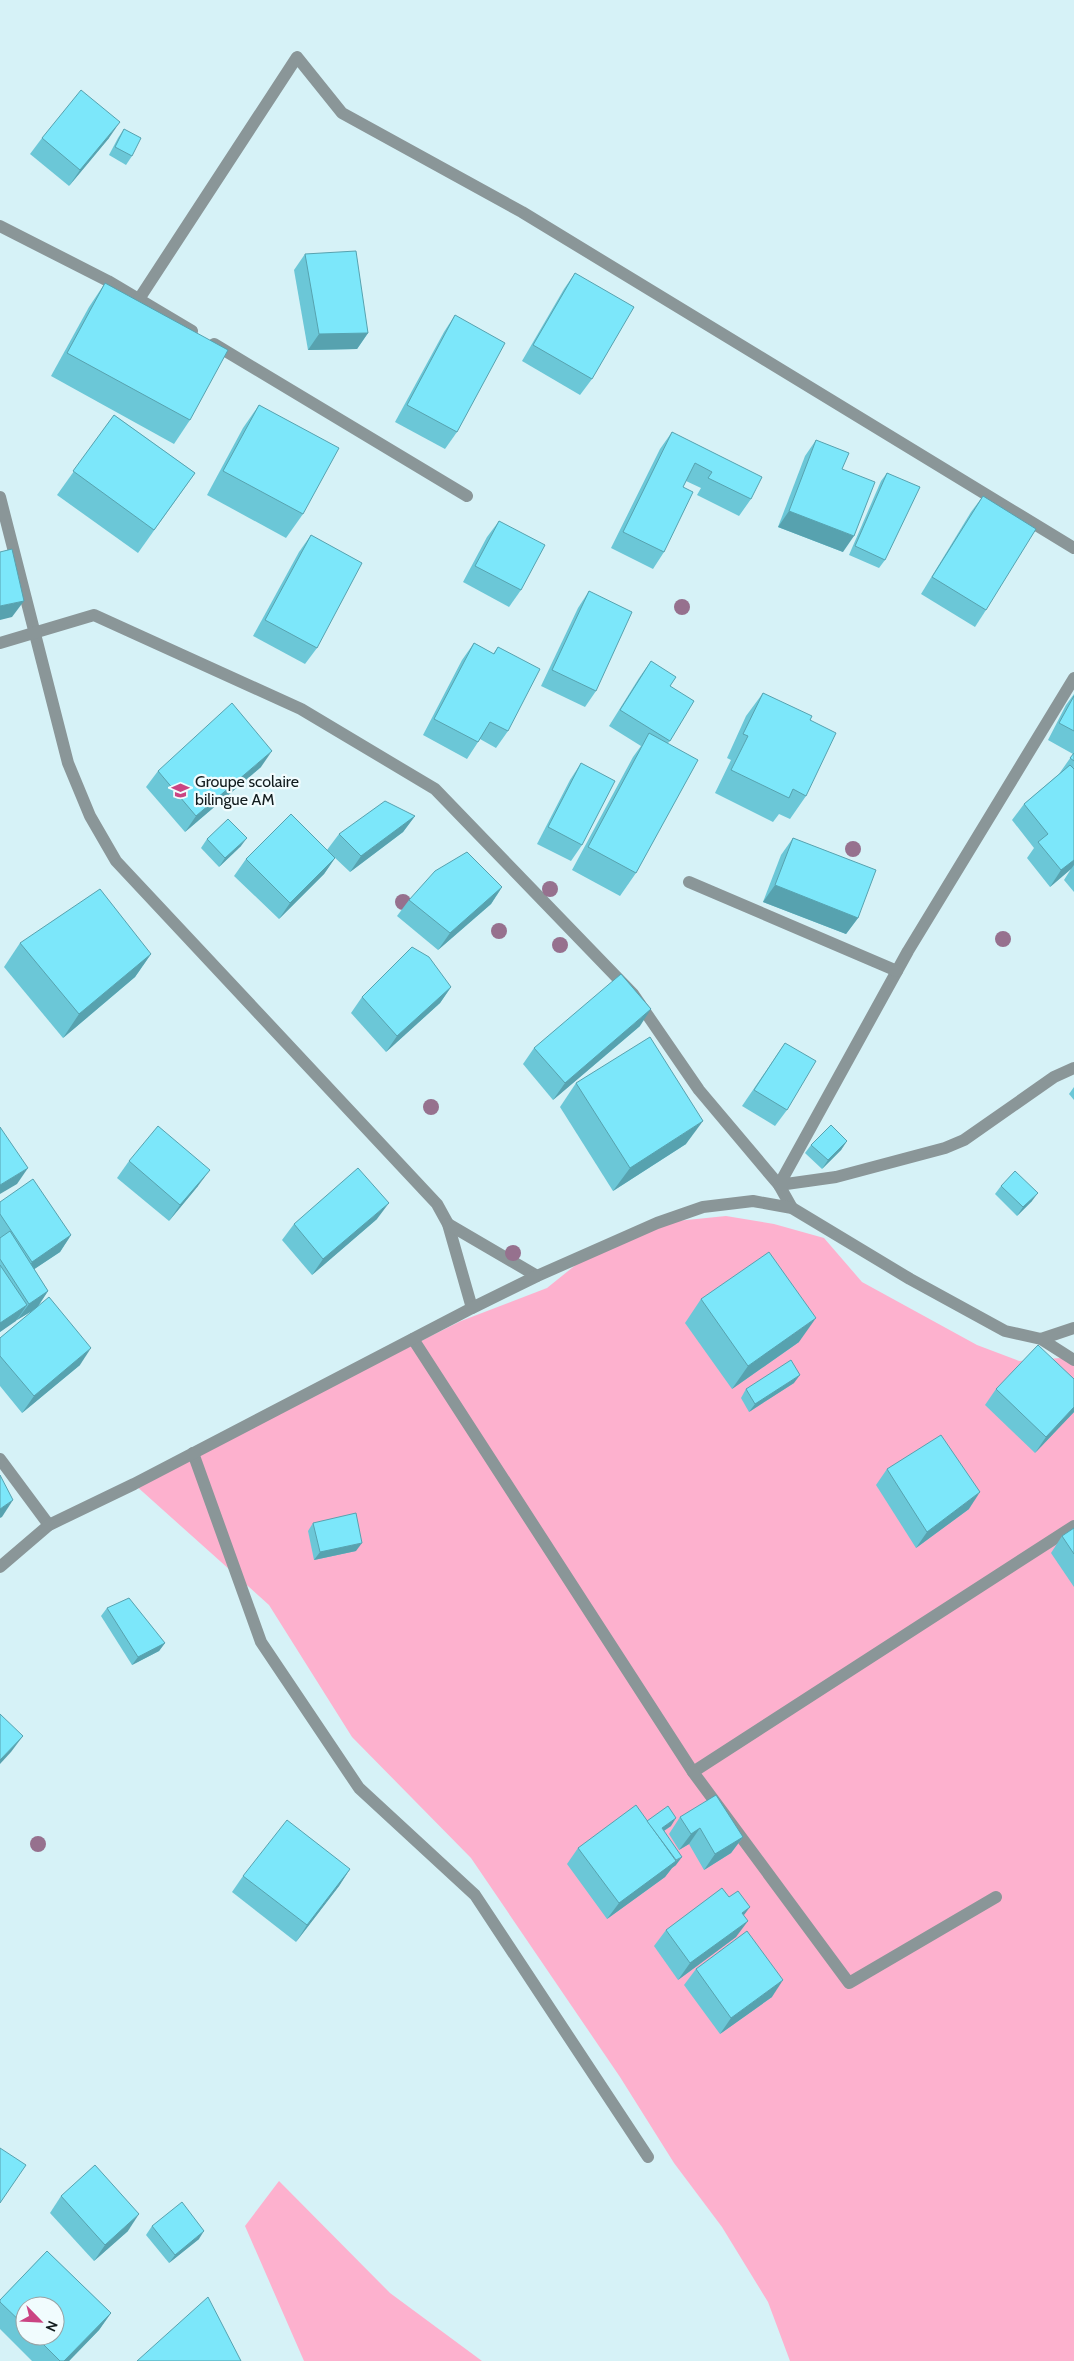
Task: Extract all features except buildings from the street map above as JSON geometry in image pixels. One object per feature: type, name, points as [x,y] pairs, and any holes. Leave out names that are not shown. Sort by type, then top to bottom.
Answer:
[{"type":"street","points":[[139,299],[297,57],[342,113],[522,212],[1074,548]]},
{"type":"street","points":[[0,226],[108,281],[466,496]]},
{"type":"street","points":[[0,497],[68,764],[90,816],[116,861],[437,1204],[448,1224],[472,1308]]},
{"type":"street","points":[[0,642],[94,615],[300,709],[435,789],[633,994],[699,1090],[779,1185],[792,1208]]},
{"type":"street","points":[[779,1185],[897,971],[1074,678]]},
{"type":"street","points":[[689,882],[897,971]]},
{"type":"street","points":[[779,1185],[836,1177],[945,1148],[964,1140],[1054,1077],[1074,1068]]},
{"type":"street","points":[[0,1567],[49,1525],[193,1453],[472,1308],[537,1276],[657,1223],[703,1207],[754,1201],[792,1208],[910,1279],[1005,1331],[1041,1339],[1074,1360]]},
{"type":"street","points":[[448,1224],[537,1276]]},
{"type":"street","points":[[1041,1339],[1074,1328]]},
{"type":"street","points":[[413,1339],[693,1772],[849,1983],[996,1897]]},
{"type":"street","points":[[193,1453],[261,1642],[359,1788],[475,1895],[648,2156]]},
{"type":"street","points":[[0,1459],[49,1525]]},
{"type":"street","points":[[693,1772],[1074,1526]]},
{"type":"shaded area","points":[[726,1216],[774,1224],[824,1238],[862,1282],[977,1345],[1019,1361],[1074,1357],[1074,2361],[790,2361],[768,2302],[722,2227],[674,2163],[620,2077],[471,1858],[352,1737],[269,1605],[134,1484],[461,1321],[547,1288],[593,1251],[657,1223]]},
{"type":"shaded area","points":[[279,2181],[390,2293],[482,2361],[304,2361],[245,2226]]},
{"type":"place","name":"Groupe scolaire bilingue AM","points":[[181,790]]}]
